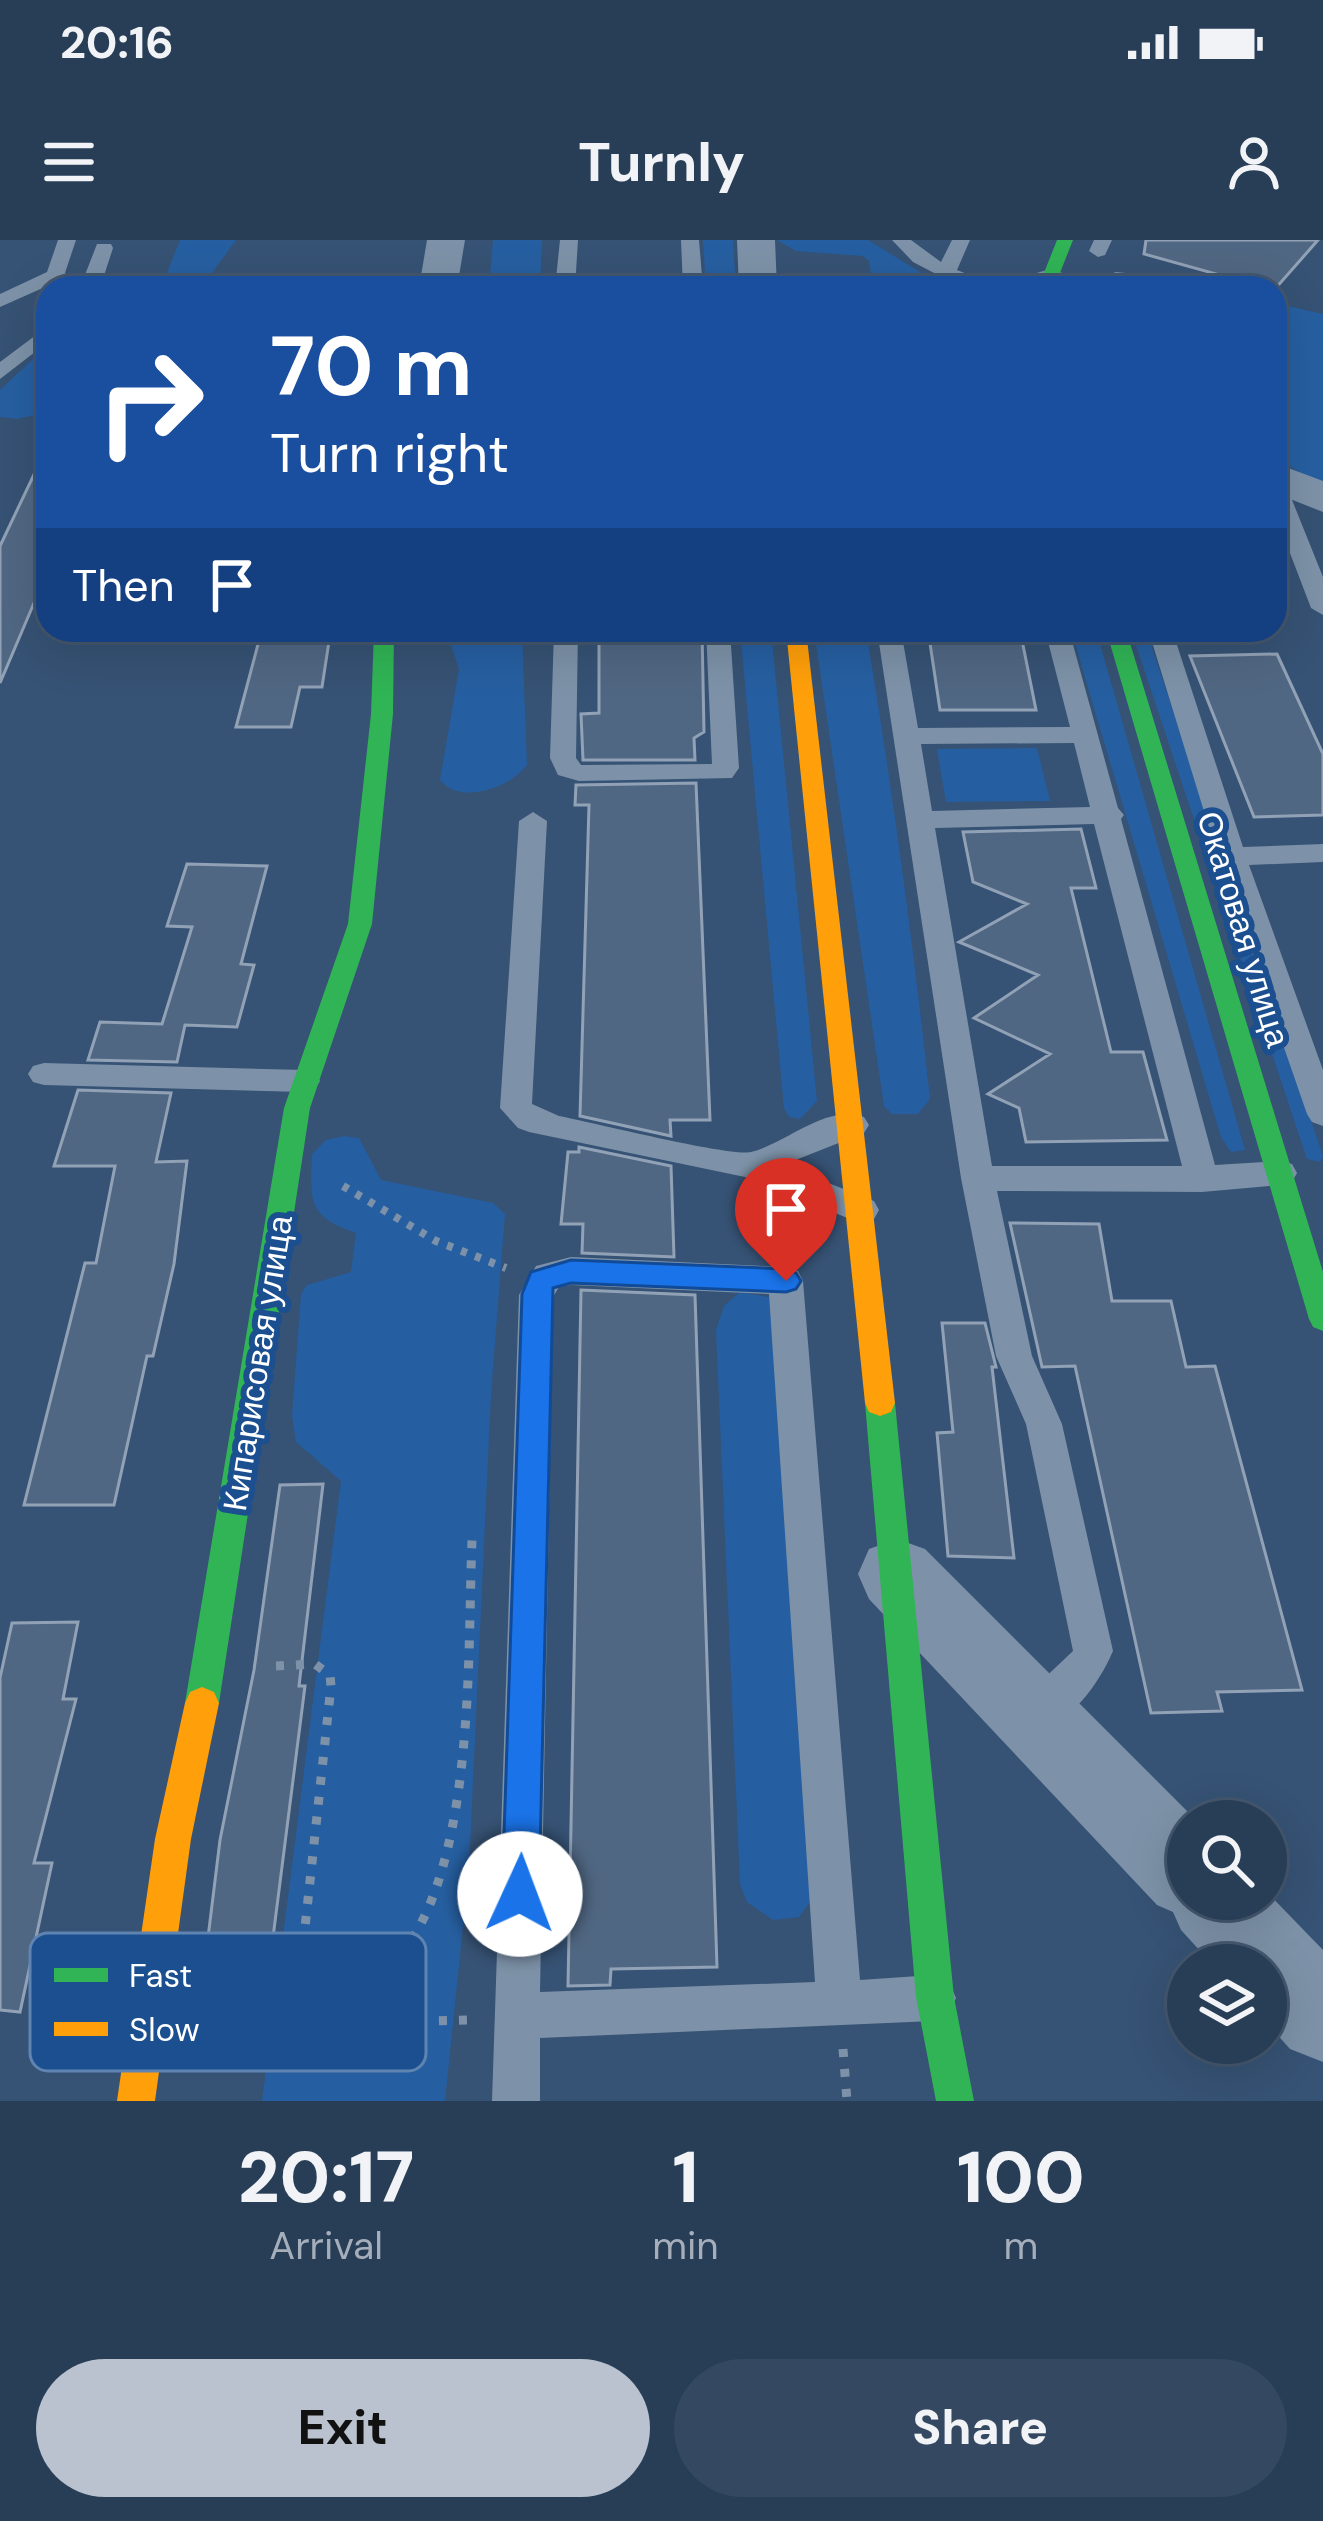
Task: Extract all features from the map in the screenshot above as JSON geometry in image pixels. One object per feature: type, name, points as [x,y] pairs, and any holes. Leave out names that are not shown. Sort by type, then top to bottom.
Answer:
[{"type":"street","points":[[440,276],[446,240]]},
{"type":"street","points":[[756,240],[758,276]]},
{"type":"street","points":[[1065,240],[1078,273]]},
{"type":"street","points":[[1287,485],[1323,497]]},
{"type":"street","name":"Кипарисовая улица","points":[[159,1933],[172,1840],[209,1669],[304,1081],[360,924],[380,737],[384,642]]},
{"type":"street","points":[[797,642],[854,1125],[935,1997],[956,2101]]},
{"type":"street","name":"Окатовая улица","points":[[1120,642],[1297,1193],[1323,1319]]},
{"type":"street","points":[[897,1574],[1167,1853]]},
{"type":"street","points":[[1232,1920],[1323,2016]]},
{"type":"street","name":"Кипарисовая улица","points":[[136,2101],[140,2071]]},
{"type":"lane","points":[[56,275],[68,240]]},
{"type":"lane","points":[[566,276],[568,240]]},
{"type":"lane","points":[[690,240],[692,276]]},
{"type":"lane","points":[[902,240],[937,276]]},
{"type":"lane","points":[[944,276],[961,240]]},
{"type":"lane","points":[[94,276],[104,248]]},
{"type":"lane","points":[[0,301],[36,284]]},
{"type":"lane","points":[[0,374],[36,342]]},
{"type":"lane","points":[[1287,513],[1323,608]]},
{"type":"lane","points":[[566,642],[563,758],[567,769],[579,773],[726,768],[719,642]]},
{"type":"lane","points":[[891,642],[978,1178],[1014,1356],[1044,1424],[1093,1651],[1084,1671],[1033,1717]]},
{"type":"lane","points":[[1061,642],[1110,815],[1202,1179]]},
{"type":"lane","points":[[1164,642],[1232,857],[1323,1114]]},
{"type":"lane","points":[[907,736],[1088,735]]},
{"type":"lane","points":[[917,820],[1110,815]]},
{"type":"lane","points":[[533,821],[516,1108],[529,1120],[559,1128],[750,1166],[862,1210]]},
{"type":"lane","points":[[1232,857],[1323,854]]},
{"type":"lane","points":[[44,1074],[304,1081]]},
{"type":"lane","points":[[750,1166],[835,1128],[854,1125]]},
{"type":"lane","points":[[978,1178],[1202,1179],[1297,1193]]},
{"type":"lane","points":[[516,2101],[536,1294],[542,1280],[571,1271],[786,1281],[839,2004]]},
{"type":"lane","points":[[517,2016],[935,1997]]},
{"type":"path","points":[[289,1157],[436,1241],[542,1280]]},
{"type":"path","points":[[412,1933],[433,1899],[456,1819],[472,1540]]},
{"type":"path","points":[[209,1669],[315,1664],[330,1675],[304,1933]]},
{"type":"path","points":[[426,2018],[517,2016]]},
{"type":"shaded area","points":[[180,240],[236,240],[210,276],[166,276]]},
{"type":"shaded area","points":[[493,240],[542,240],[540,276],[490,276]]},
{"type":"shaded area","points":[[703,240],[733,240],[735,276],[705,276]]},
{"type":"shaded area","points":[[777,240],[868,240],[925,276],[871,276],[869,261],[863,256],[796,251]]},
{"type":"shaded area","points":[[1287,306],[1323,314],[1323,487],[1287,464]]},
{"type":"shaded area","points":[[36,356],[36,415],[0,417],[0,390]]},
{"type":"shaded area","points":[[450,642],[522,642],[527,765],[498,786],[473,792],[449,788],[440,780],[459,669]]},
{"type":"shaded area","points":[[741,642],[772,642],[817,1101],[800,1119],[789,1117],[784,1108]]},
{"type":"shaded area","points":[[816,642],[868,642],[901,864],[930,1099],[918,1114],[892,1114],[884,1106]]},
{"type":"shaded area","points":[[1075,642],[1099,642],[1245,1150],[1231,1152],[1221,1137]]},
{"type":"shaded area","points":[[1135,642],[1153,642],[1323,1156],[1320,1162],[1307,1159]]},
{"type":"shaded area","points":[[1037,748],[1050,801],[946,802],[937,749]]},
{"type":"shaded area","points":[[359,1138],[381,1180],[493,1203],[505,1214],[491,1394],[469,1868],[445,2101],[262,2101],[266,2071],[426,2071],[426,1933],[283,1933],[341,1481],[296,1442],[292,1416],[301,1294],[307,1285],[351,1272],[356,1233],[329,1221],[315,1206],[312,1154],[326,1140]]},
{"type":"shaded area","points":[[740,1292],[774,1298],[812,1899],[799,1917],[773,1920],[747,1902],[740,1884],[716,1330],[724,1306]]},
{"type":"building","points":[[1146,240],[1318,240],[1286,276],[1219,276],[1144,254]]},
{"type":"building","points":[[36,470],[36,598],[0,683],[0,546]]},
{"type":"building","points":[[259,642],[329,642],[322,687],[300,687],[291,727],[236,727]]},
{"type":"building","points":[[599,642],[702,642],[704,732],[694,738],[695,760],[583,760],[581,714],[599,713]]},
{"type":"building","points":[[930,642],[1022,642],[1036,710],[940,710]]},
{"type":"building","points":[[1277,654],[1323,754],[1323,815],[1254,817],[1190,656]]},
{"type":"building","points":[[696,783],[710,1120],[670,1120],[671,1136],[580,1116],[589,805],[575,805],[576,785]]},
{"type":"building","points":[[1081,829],[1096,888],[1071,888],[1111,1052],[1143,1052],[1167,1140],[1026,1142],[1019,1108],[988,1094],[1050,1054],[974,1018],[1038,975],[959,942],[1027,904],[973,882],[963,832]]},
{"type":"building","points":[[187,864],[267,866],[241,964],[254,965],[237,1027],[185,1025],[177,1062],[88,1060],[100,1022],[162,1024],[192,927],[167,926]]},
{"type":"building","points":[[78,1090],[171,1093],[156,1162],[187,1161],[174,1264],[153,1356],[147,1356],[114,1505],[24,1505],[85,1263],[96,1263],[115,1166],[54,1166]]},
{"type":"building","points":[[579,1147],[671,1166],[674,1257],[582,1253],[583,1224],[561,1224],[568,1152],[579,1152]]},
{"type":"building","points":[[1010,1223],[1099,1224],[1112,1301],[1171,1301],[1186,1367],[1215,1366],[1302,1690],[1217,1692],[1222,1711],[1151,1713],[1075,1366],[1042,1367]]},
{"type":"building","points":[[581,1290],[695,1295],[717,1967],[611,1969],[610,1985],[568,1986]]},
{"type":"building","points":[[942,1323],[985,1323],[996,1367],[992,1367],[1014,1558],[948,1556],[937,1433],[953,1432]]},
{"type":"building","points":[[323,1484],[299,1686],[305,1686],[274,1933],[209,1933],[220,1840],[254,1670],[280,1485]]},
{"type":"building","points":[[78,1622],[63,1699],[76,1699],[34,1863],[52,1863],[37,1933],[30,1933],[30,1965],[20,2012],[0,2010],[0,1678],[12,1623]]},
{"type":"traffic: fast","points":[[1051,276],[1065,240]]},
{"type":"traffic: fast","points":[[202,1703],[297,1108],[360,924],[382,714],[384,642]]},
{"type":"traffic: fast","points":[[1120,642],[1323,1319]]},
{"type":"traffic: fast","points":[[880,1403],[935,1997],[955,2101]]},
{"type":"traffic: slow","points":[[797,642],[880,1403]]},
{"type":"traffic: slow","points":[[160,1933],[173,1839],[202,1703]]},
{"type":"traffic: slow","points":[[136,2101],[140,2071]]},
{"type":"route","points":[[520,1894],[536,1294],[542,1280],[571,1271],[786,1281]]}]
